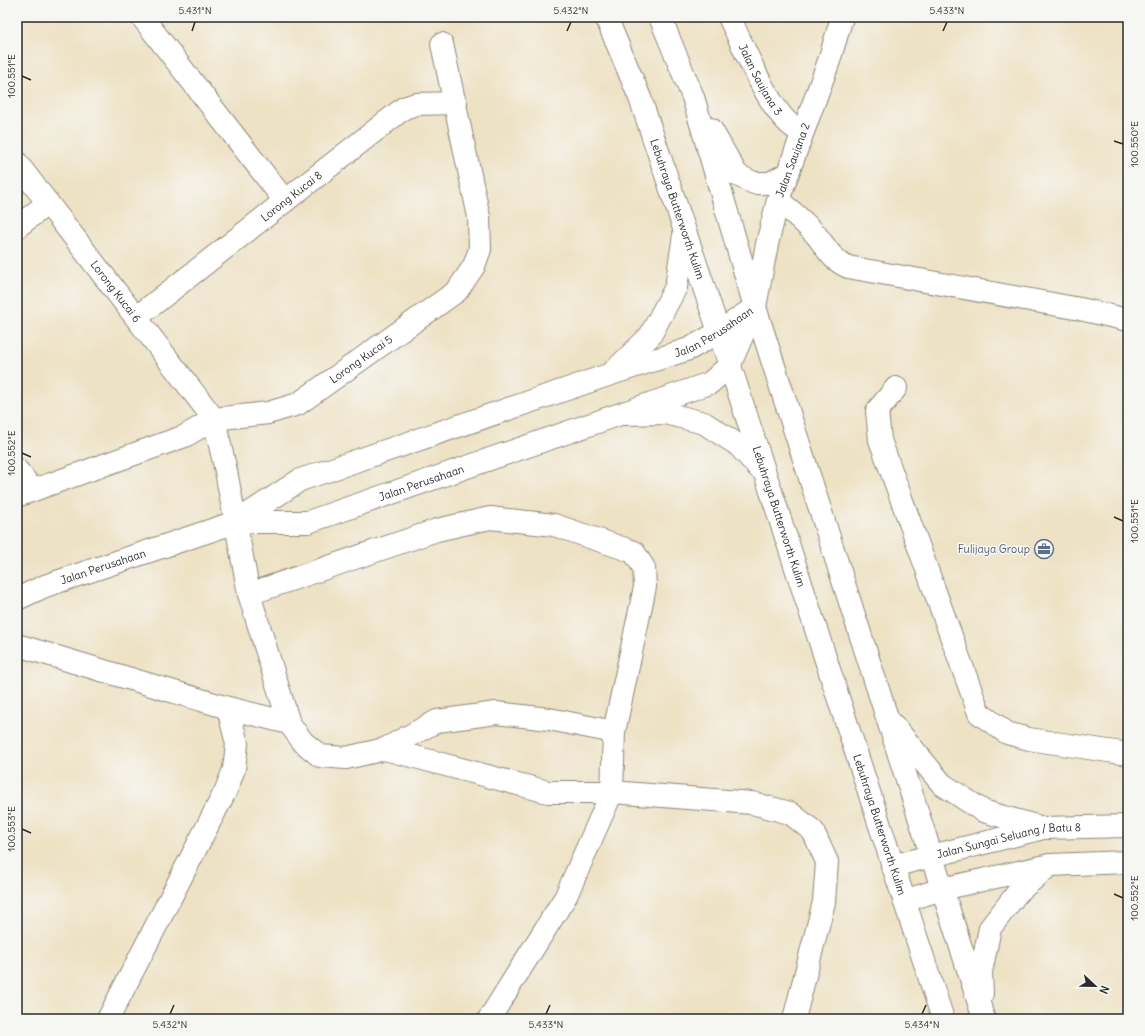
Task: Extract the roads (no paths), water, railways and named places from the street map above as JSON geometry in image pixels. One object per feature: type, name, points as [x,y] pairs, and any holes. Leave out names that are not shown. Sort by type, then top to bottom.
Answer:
[{"type":"main road","points":[[142,17],[285,201]]},
{"type":"main road","name":"Lebuhraya Butterworth Kulim","points":[[606,17],[640,98],[719,332],[943,1019]]},
{"type":"main road","points":[[660,17],[693,97],[755,307],[984,1018]]},
{"type":"main road","name":"Jalan Saujana 3","points":[[729,17],[772,101],[793,127],[803,131]]},
{"type":"main road","name":"Jalan Saujana 2","points":[[755,307],[767,244],[778,200],[829,61],[842,17]]},
{"type":"main road","name":"Lorong Kucai 5","points":[[25,493],[185,436],[214,420],[268,413],[298,404],[457,291],[474,266],[480,249],[480,217],[442,44]]},
{"type":"main road","points":[[693,97],[737,175],[754,183],[770,183],[788,173]]},
{"type":"main road","name":"Lorong Kucai 8","points":[[137,317],[404,108],[416,104],[456,103]]},
{"type":"main road","name":"Lorong Kucai 6","points":[[17,163],[137,317],[214,420]]},
{"type":"main road","points":[[778,200],[818,236],[829,254],[836,261],[848,267],[1080,309],[1128,320]]},
{"type":"main road","points":[[17,227],[48,203]]},
{"type":"main road","points":[[610,374],[650,336],[676,287],[685,232]]},
{"type":"main road","name":"Jalan Perusahaan","points":[[17,599],[45,586],[236,522],[300,480],[610,374],[689,349],[719,332],[755,307]]},
{"type":"main road","name":"Jalan Perusahaan","points":[[236,522],[308,522],[710,383],[729,366],[755,307]]},
{"type":"main road","points":[[896,388],[877,411],[880,440],[979,713],[1007,733],[1029,739],[1128,754]]},
{"type":"main road","points":[[624,414],[665,413],[704,424],[738,445],[765,475]]},
{"type":"main road","points":[[214,420],[236,522],[249,594],[289,724],[303,742],[320,756],[346,758],[385,749],[437,721],[496,713],[549,719],[614,732]]},
{"type":"main road","points":[[17,470],[25,493]]},
{"type":"main road","points":[[249,594],[437,530],[490,518],[554,525],[634,552],[644,568],[645,587],[614,732],[612,792],[566,896],[489,1019]]},
{"type":"main road","points":[[17,645],[228,708],[289,724]]},
{"type":"main road","points":[[108,1019],[226,790],[234,769],[237,744],[228,708]]},
{"type":"main road","points":[[887,718],[942,784],[983,811],[1043,828]]},
{"type":"main road","points":[[385,749],[548,792],[612,792],[752,803],[790,813],[813,831],[827,862],[824,902],[794,1019]]},
{"type":"main road","name":"Jalan Sungai Seluang / Batu 8","points":[[892,866],[1043,828],[1128,826]]},
{"type":"main road","points":[[904,900],[942,888],[1050,865],[1128,862]]},
{"type":"main road","points":[[984,1018],[981,972],[990,928],[1018,892],[1050,865]]},
{"type":"place","name":"Fulijaya Group","points":[[1044,549]]}]
